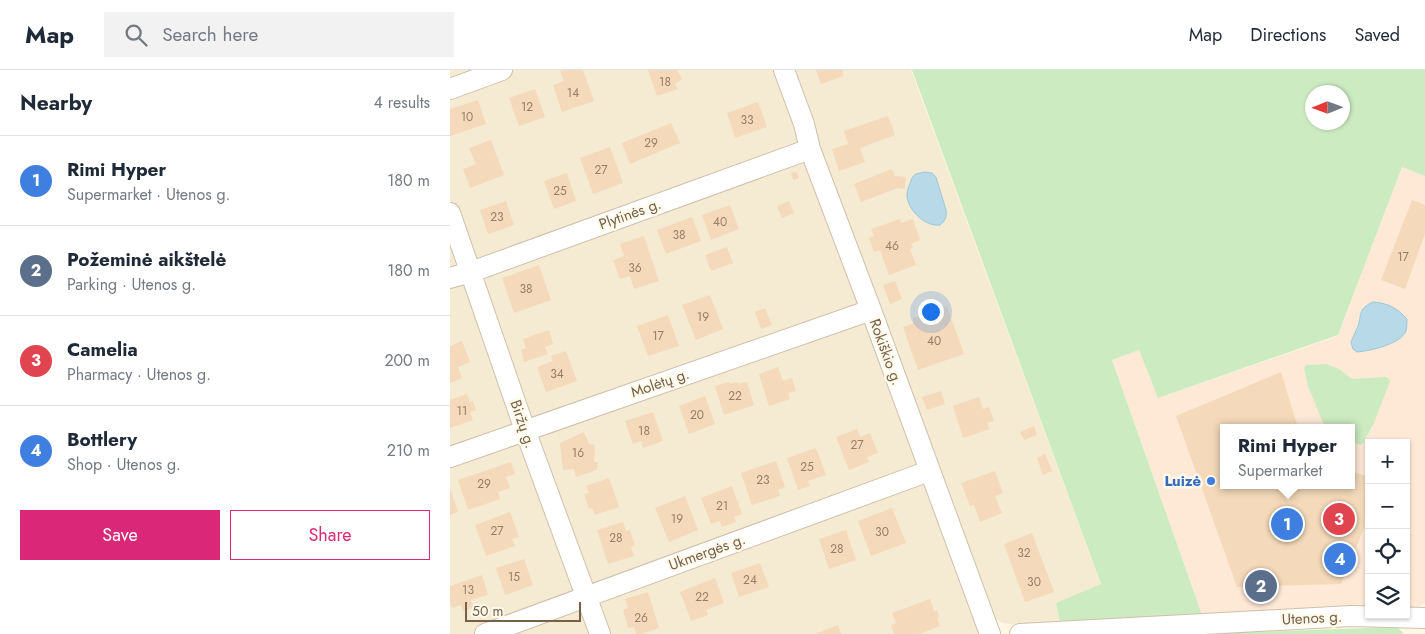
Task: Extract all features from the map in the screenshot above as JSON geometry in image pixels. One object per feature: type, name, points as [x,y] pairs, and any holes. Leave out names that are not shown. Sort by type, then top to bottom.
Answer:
[{"type":"street","points":[[450,89],[502,70]]},
{"type":"street","name":"Rokiškio g.","points":[[784,70],[804,124],[810,149],[990,634]]},
{"type":"street","name":"Plytinės g.","points":[[450,278],[810,149]]},
{"type":"street","name":"Biržų g.","points":[[450,213],[525,430],[600,634]]},
{"type":"street","name":"Molėtų g.","points":[[450,457],[871,310]]},
{"type":"street","name":"Ukmergės g.","points":[[485,634],[929,470]]},
{"type":"street","name":"Utenos g.","points":[[1020,634],[1351,616],[1425,618]]},
{"type":"shaded area","points":[[450,70],[911,70],[1101,585],[1056,603],[1060,622],[1011,624],[995,619],[1000,634],[450,634]]},
{"type":"shaded area","points":[[1402,167],[1425,176],[1425,603],[1417,608],[1410,608],[1410,439],[1365,439],[1365,608],[1202,615],[1112,360],[1139,350],[1158,398],[1338,336]]},
{"type":"green space","points":[[912,70],[1425,70],[1425,176],[1402,167],[1338,335],[1158,398],[1139,350],[1112,360],[1202,615],[1060,622],[1056,603],[1101,584]]},
{"type":"green space","points":[[1326,364],[1339,369],[1352,379],[1386,377],[1389,379],[1390,381],[1374,423],[1361,445],[1355,443],[1355,424],[1323,424],[1308,386],[1304,368],[1306,365]]},
{"type":"green space","points":[[1397,627],[1404,634],[1196,634]]},
{"type":"water","points":[[932,173],[936,177],[946,210],[945,219],[940,225],[934,225],[923,220],[910,207],[908,201],[907,191],[912,178],[916,174]]},
{"type":"water","points":[[1373,302],[1388,305],[1400,312],[1407,319],[1406,331],[1403,336],[1392,343],[1357,352],[1353,349],[1351,342],[1363,309]]},
{"type":"building","points":[[583,70],[594,101],[562,112],[553,85],[564,81],[560,71]]},
{"type":"building","points":[[648,70],[677,70],[682,79],[675,84],[678,89],[657,96]]},
{"type":"building","points":[[816,70],[842,70],[844,76],[821,84]]},
{"type":"building","points":[[535,89],[545,117],[519,126],[509,98]]},
{"type":"building","points":[[478,100],[486,124],[450,136],[450,109]]},
{"type":"building","points":[[758,102],[767,127],[735,138],[727,113]]},
{"type":"building","points":[[888,116],[895,135],[860,148],[865,162],[839,171],[832,149],[848,144],[844,131]]},
{"type":"building","points":[[671,123],[680,143],[630,164],[622,143]]},
{"type":"building","points":[[491,140],[504,175],[470,188],[463,169],[476,164],[469,148]]},
{"type":"building","points":[[610,147],[623,183],[593,194],[580,158]]},
{"type":"building","points":[[892,169],[895,176],[906,177],[905,189],[898,188],[861,202],[854,184]]},
{"type":"building","points":[[797,172],[799,178],[793,180],[791,173]]},
{"type":"building","points":[[567,173],[576,201],[554,209],[544,181]]},
{"type":"building","points":[[1412,200],[1425,205],[1425,234],[1405,289],[1381,280]]},
{"type":"building","points":[[506,201],[514,225],[488,234],[480,210]]},
{"type":"building","points":[[789,201],[794,213],[782,218],[777,206]]},
{"type":"building","points":[[730,205],[739,229],[711,240],[702,215]]},
{"type":"building","points":[[692,217],[701,241],[666,254],[657,230]]},
{"type":"building","points":[[900,219],[901,223],[913,219],[920,240],[911,244],[913,248],[910,249],[916,265],[889,275],[880,250],[874,252],[869,238],[874,236],[871,229]]},
{"type":"building","points":[[644,236],[659,281],[634,289],[630,276],[620,279],[613,260],[624,256],[620,244]]},
{"type":"building","points":[[727,247],[733,263],[711,271],[705,255]]},
{"type":"building","points":[[539,265],[551,300],[514,313],[502,278]]},
{"type":"building","points":[[895,281],[902,299],[890,304],[883,285]]},
{"type":"building","points":[[710,295],[723,329],[696,340],[682,305]]},
{"type":"building","points":[[947,306],[964,354],[918,370],[903,327],[914,323],[913,318]]},
{"type":"building","points":[[765,308],[772,325],[761,329],[755,312]]},
{"type":"building","points":[[668,315],[679,346],[648,356],[637,326]]},
{"type":"building","points":[[549,330],[553,344],[545,347],[548,354],[524,362],[521,350],[526,348],[523,339]]},
{"type":"building","points":[[462,341],[470,362],[458,367],[462,378],[450,383],[450,346]]},
{"type":"building","points":[[566,351],[577,381],[546,392],[537,367],[553,361],[551,356]]},
{"type":"building","points":[[778,367],[783,381],[792,378],[796,391],[788,393],[790,399],[769,406],[759,374]]},
{"type":"building","name":"Luizė","points":[[1281,372],[1297,424],[1220,424],[1220,489],[1355,489],[1355,472],[1365,476],[1365,526],[1341,584],[1237,587],[1176,416]]},
{"type":"building","points":[[729,382],[730,384],[737,382],[738,384],[747,382],[754,405],[724,415],[715,386]]},
{"type":"building","points":[[941,391],[945,404],[927,410],[922,397]]},
{"type":"building","points":[[467,394],[470,402],[473,401],[476,410],[470,412],[473,420],[450,428],[450,400]]},
{"type":"building","points":[[705,396],[715,424],[689,434],[679,406]]},
{"type":"building","points":[[979,397],[983,409],[989,407],[994,421],[987,423],[990,429],[963,438],[953,406]]},
{"type":"building","points":[[653,412],[663,441],[643,448],[641,441],[633,444],[625,421]]},
{"type":"building","points":[[1034,426],[1037,435],[1024,440],[1020,432]]},
{"type":"building","points":[[857,429],[860,437],[870,433],[878,453],[867,457],[869,462],[849,470],[836,437]]},
{"type":"building","points":[[584,432],[589,444],[595,445],[594,462],[598,462],[597,470],[576,477],[574,469],[563,470],[560,443]]},
{"type":"building","points":[[816,448],[826,475],[808,481],[810,486],[798,490],[787,458]]},
{"type":"building","points":[[1045,454],[1052,471],[1043,475],[1037,458]]},
{"type":"building","points":[[776,461],[785,487],[778,490],[780,496],[752,505],[741,473]]},
{"type":"building","points":[[511,462],[515,474],[506,477],[510,488],[498,492],[500,499],[468,510],[458,480]]},
{"type":"building","points":[[995,471],[1003,493],[995,496],[1002,513],[980,522],[974,505],[970,506],[961,483]]},
{"type":"building","points":[[609,478],[619,507],[595,515],[592,508],[589,509],[584,494],[589,493],[586,486]]},
{"type":"building","points":[[732,486],[742,514],[734,517],[736,522],[722,527],[720,521],[711,524],[701,498]]},
{"type":"building","points":[[450,488],[458,512],[450,515]]},
{"type":"building","points":[[685,496],[698,530],[669,542],[655,508]]},
{"type":"building","points":[[892,508],[906,543],[871,556],[858,521]]},
{"type":"building","points":[[510,512],[519,537],[512,539],[515,546],[486,556],[475,525]]},
{"type":"building","points":[[623,522],[626,531],[630,530],[635,545],[631,547],[634,556],[608,564],[597,530]]},
{"type":"building","points":[[846,530],[856,560],[829,569],[819,539]]},
{"type":"building","points":[[1032,533],[1054,592],[1025,602],[1004,544]]},
{"type":"building","points":[[524,559],[533,585],[505,595],[496,568]]},
{"type":"building","points":[[760,563],[769,587],[739,597],[731,573]]},
{"type":"building","points":[[482,575],[488,595],[471,600],[474,607],[463,611],[461,605],[452,608],[450,603],[450,586]]},
{"type":"building","points":[[715,578],[724,603],[706,610],[708,615],[691,621],[680,592]]},
{"type":"building","points":[[648,592],[659,628],[636,634],[634,627],[628,628],[623,610],[628,608],[625,599]]},
{"type":"building","points":[[930,599],[934,611],[937,610],[940,626],[919,634],[894,634],[891,625],[896,623],[892,613]]},
{"type":"building","points":[[838,625],[841,634],[815,634]]},
{"type":"place","name":"Luizė","points":[[1211,481]]},
{"type":"place","name":"Camelia","points":[[1339,519]]},
{"type":"place","name":"Rimi Hyper","points":[[1287,524]]},
{"type":"place","name":"Bottlery","points":[[1340,559]]},
{"type":"place","name":"Požeminė aikštelė","points":[[1261,586]]}]
